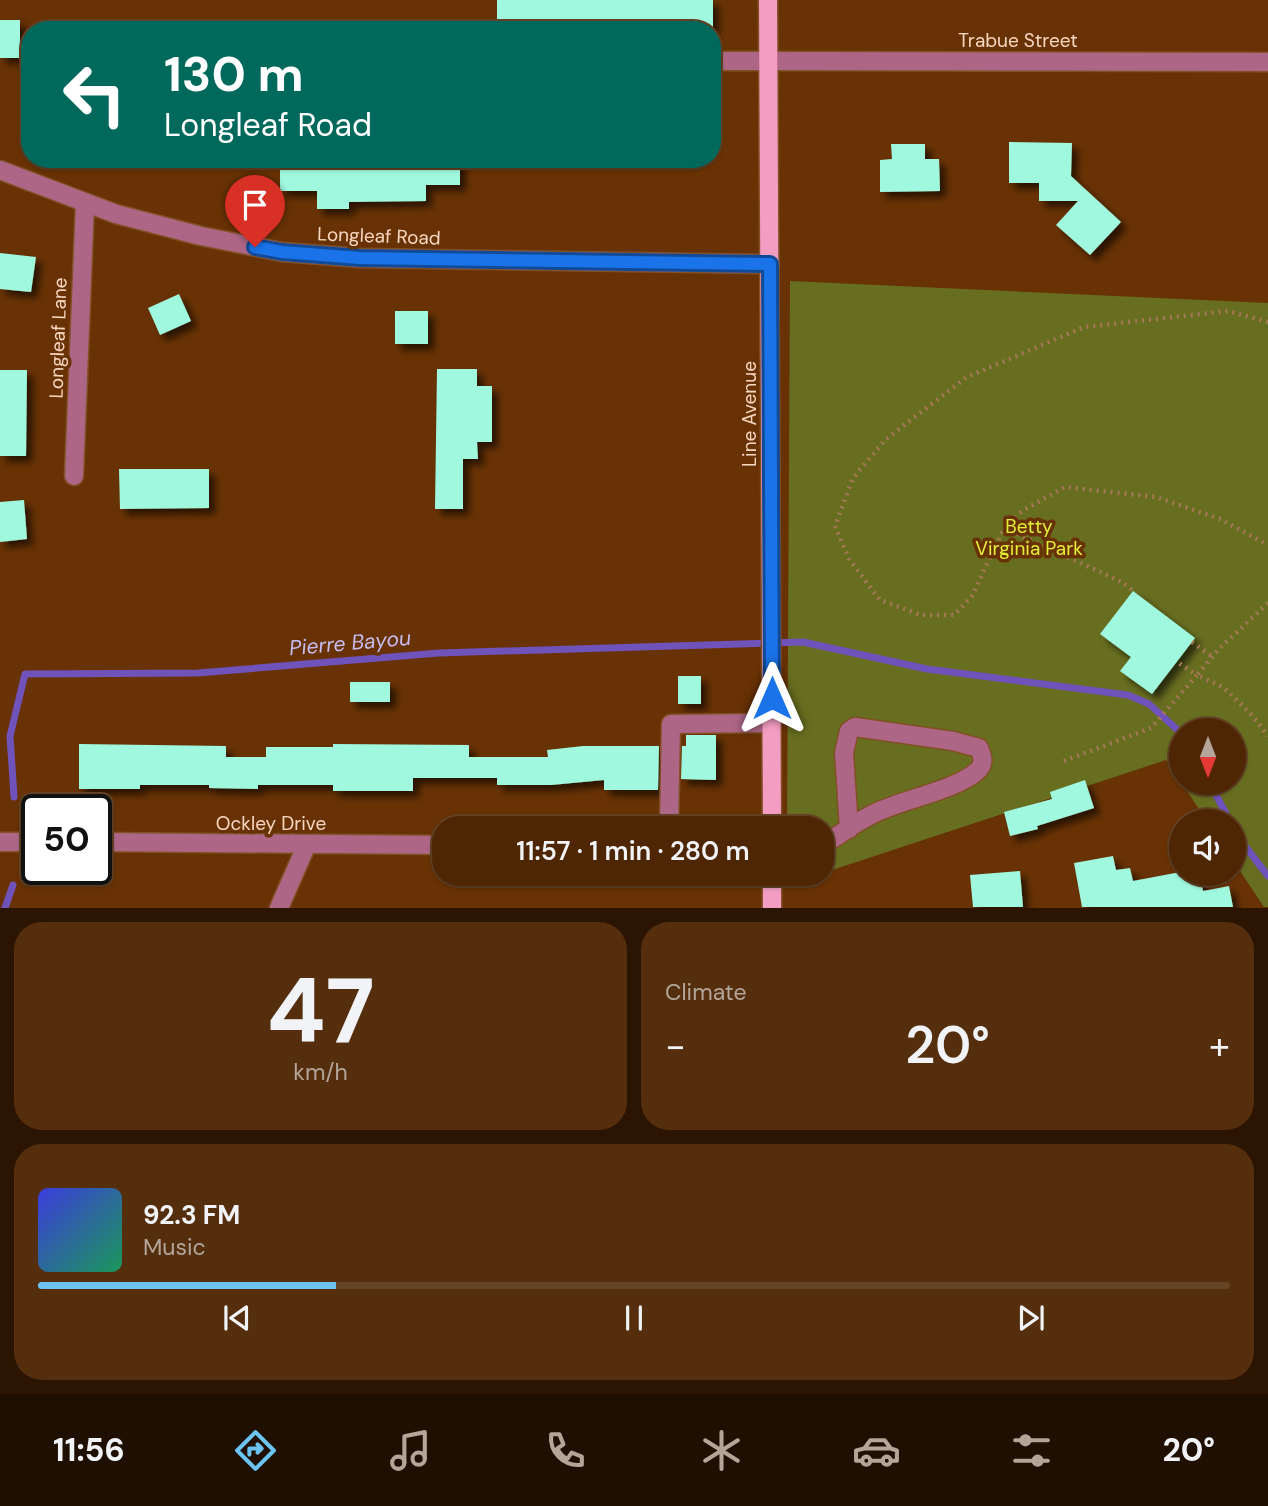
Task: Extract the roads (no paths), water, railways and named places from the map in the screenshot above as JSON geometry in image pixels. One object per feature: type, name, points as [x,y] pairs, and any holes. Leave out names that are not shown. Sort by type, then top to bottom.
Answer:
[{"type":"main road","name":"Line Avenue","points":[[768,0],[772,816]]},
{"type":"main road","points":[[772,886],[772,908]]},
{"type":"street","name":"Trabue Street","points":[[721,61],[1268,62]]},
{"type":"street","name":"Longleaf Road","points":[[0,170],[116,214],[201,236],[282,252],[374,258],[770,264]]},
{"type":"street","name":"Longleaf Lane","points":[[74,476],[85,202]]},
{"type":"street","points":[[669,816],[671,724],[772,723]]},
{"type":"street","points":[[834,838],[849,829],[869,815],[975,773],[982,765],[983,757],[979,748],[941,739],[855,727],[849,731],[844,753],[849,829]]},
{"type":"street","points":[[0,842],[21,842]]},
{"type":"street","name":"Ockley Drive","points":[[112,842],[432,845]]},
{"type":"street","points":[[279,908],[307,844]]},
{"type":"waterway","name":"Pierre Bayou","points":[[14,797],[10,736],[25,674],[198,673],[439,653],[803,642],[927,669],[1128,695],[1149,704],[1169,722]]},
{"type":"waterway","points":[[1216,795],[1224,809]]},
{"type":"waterway","points":[[1246,847],[1268,876]]},
{"type":"waterway","name":"Pierre Bayou","points":[[5,908],[13,885]]},
{"type":"park label","name":"Betty Virginia Park","points":[[1029,537]]}]
